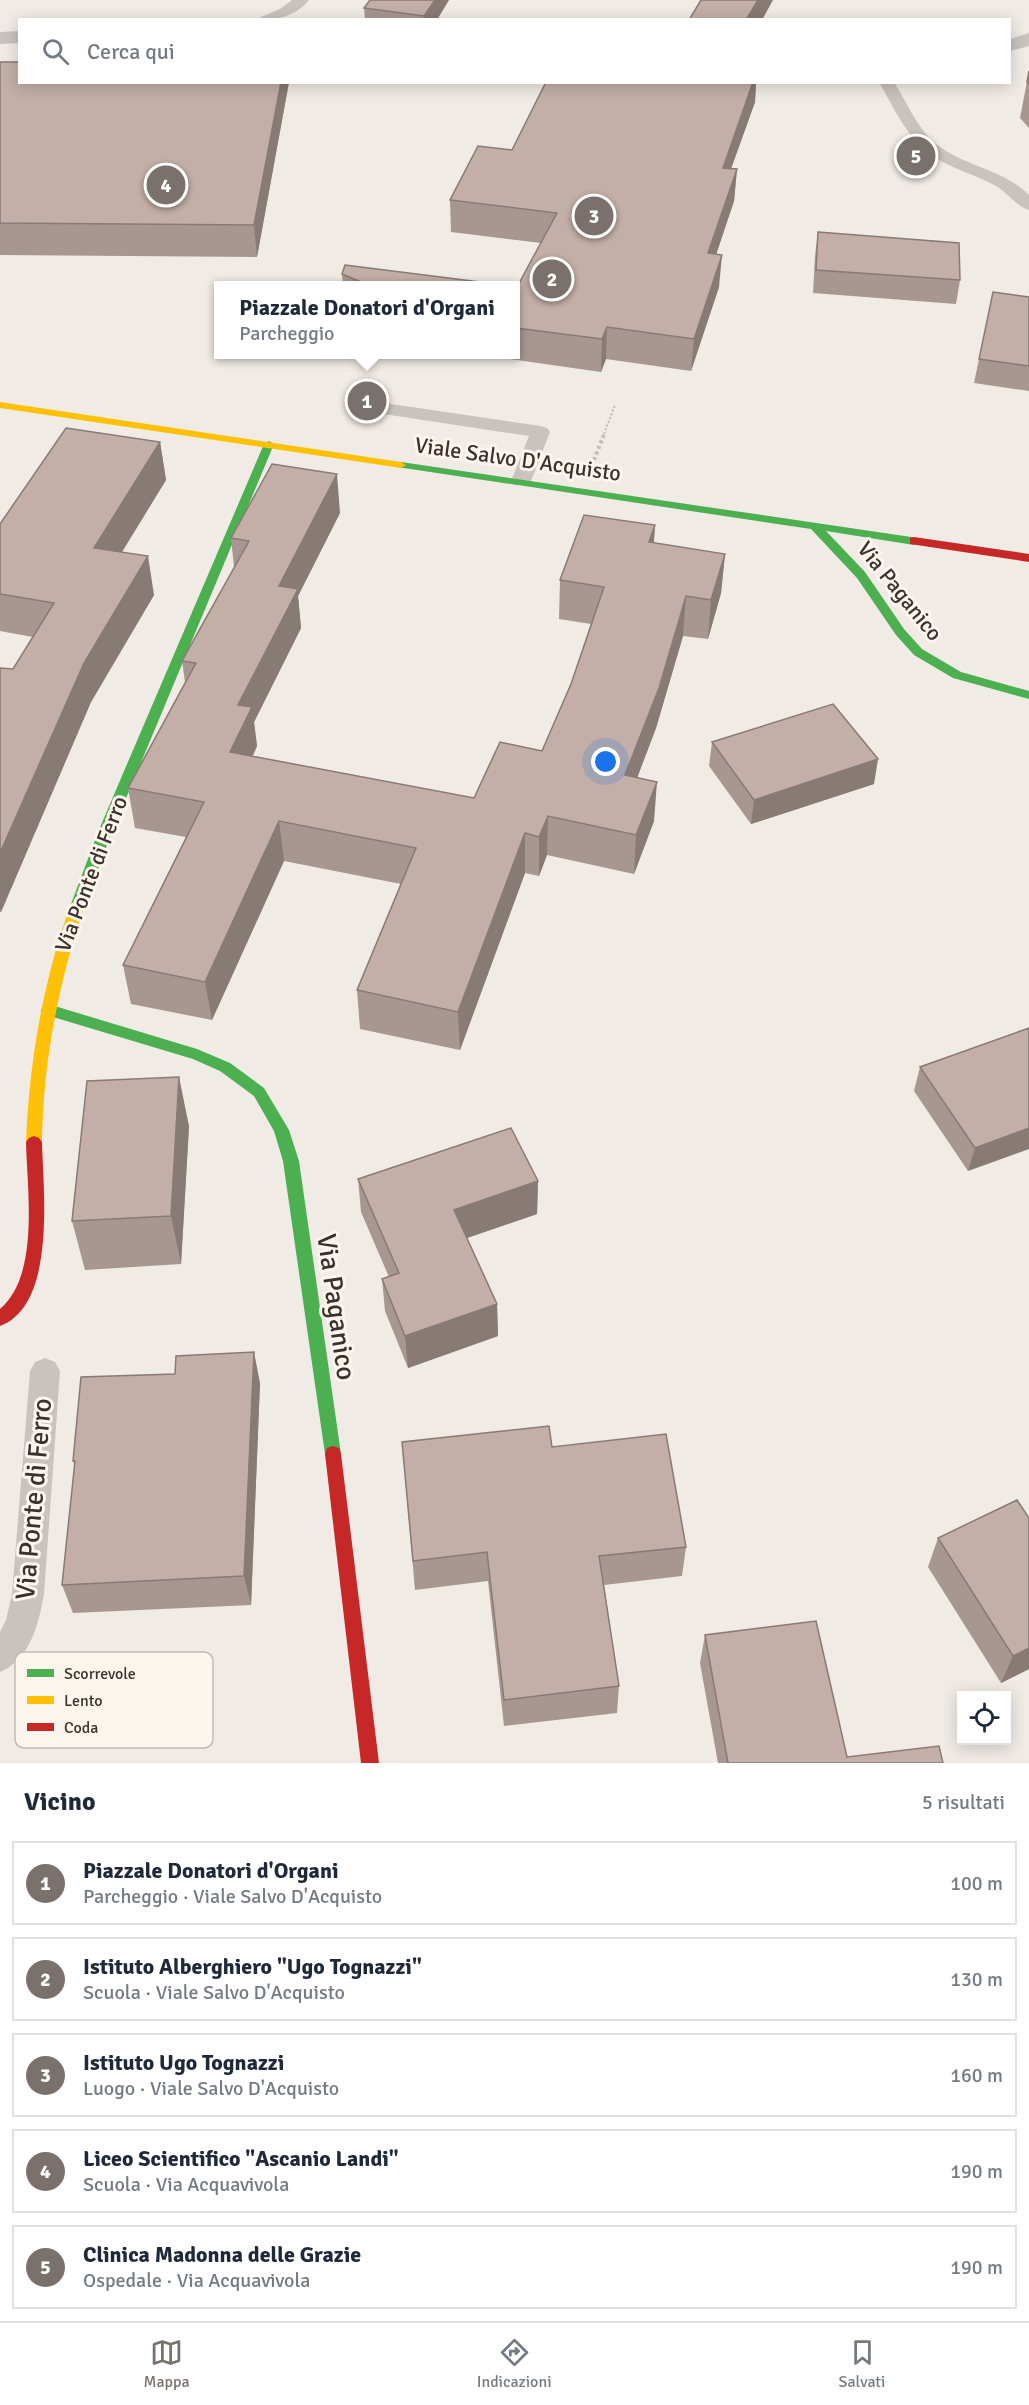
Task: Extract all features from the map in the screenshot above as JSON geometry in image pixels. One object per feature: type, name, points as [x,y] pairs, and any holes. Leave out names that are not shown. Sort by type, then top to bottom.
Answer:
[{"type":"street","points":[[0,38],[18,37]]},
{"type":"street","points":[[1011,45],[1029,39]]},
{"type":"street","name":"Viale Salvo D'Acquisto","points":[[0,405],[1029,558]]},
{"type":"street","name":"Via Ponte di Ferro","points":[[0,1319],[16,1306],[32,1269],[35,1100],[48,1010],[60,952],[77,902],[269,444]]},
{"type":"street","name":"Via Paganico","points":[[813,525],[856,569],[901,633],[918,652],[939,666],[964,677],[1029,695]]},
{"type":"street","name":"Via Paganico","points":[[48,1010],[197,1055],[225,1067],[259,1092],[281,1130],[291,1161],[341,1514],[370,1763]]},
{"type":"lane","points":[[267,18],[285,12],[302,0]]},
{"type":"lane","points":[[887,84],[927,144],[954,160],[1002,181],[1029,205]]},
{"type":"lane","points":[[363,406],[540,432],[521,481]]},
{"type":"lane","name":"Via Ponte di Ferro","points":[[0,1656],[16,1636],[28,1594],[45,1371]]},
{"type":"path","points":[[600,446],[615,405]]},
{"type":"building","points":[[370,0],[435,0],[424,16],[364,8]]},
{"type":"building","points":[[701,0],[758,0],[747,18],[690,18]]},
{"type":"building","points":[[0,62],[18,62],[18,84],[281,84],[254,225],[0,223]]},
{"type":"building","points":[[545,84],[752,84],[723,168],[737,169],[708,253],[722,255],[694,339],[607,327],[602,339],[520,329],[520,281],[557,213],[450,200],[478,146],[512,150]]},
{"type":"building","points":[[818,232],[959,243],[960,280],[816,270]]},
{"type":"building","points":[[345,265],[472,281],[359,281],[342,274]]},
{"type":"building","points":[[993,292],[1029,297],[1029,366],[979,359]]},
{"type":"building","points":[[66,428],[160,442],[94,548],[148,556],[84,663],[0,853],[0,668],[13,669],[54,603],[0,594],[0,524]]},
{"type":"building","points":[[272,464],[337,474],[279,586],[298,589],[238,705],[252,707],[230,752],[474,798],[500,742],[542,751],[571,684],[604,587],[560,580],[584,515],[655,525],[649,542],[725,554],[711,600],[686,596],[659,688],[625,775],[657,782],[636,835],[548,816],[539,837],[525,833],[458,1012],[357,990],[416,848],[279,821],[205,982],[123,965],[204,802],[128,788],[196,663],[182,661],[249,541],[231,538]]},
{"type":"building","points":[[833,704],[878,759],[754,800],[712,742]]},
{"type":"building","points":[[1029,1028],[1029,1128],[975,1148],[920,1067]]},
{"type":"building","points":[[179,1077],[171,1216],[72,1221],[87,1081]]},
{"type":"building","points":[[511,1128],[538,1181],[454,1210],[497,1304],[405,1336],[382,1279],[399,1273],[358,1179]]},
{"type":"building","points":[[254,1352],[244,1576],[62,1585],[81,1377],[175,1374],[176,1356]]},
{"type":"building","points":[[549,1426],[552,1447],[666,1434],[686,1547],[599,1556],[619,1686],[504,1700],[487,1552],[413,1561],[402,1442]]},
{"type":"building","points":[[1017,1500],[1029,1518],[1029,1648],[1013,1656],[938,1538]]},
{"type":"building","points":[[816,1621],[847,1757],[939,1746],[943,1763],[728,1763],[705,1635]]},
{"type":"traffic: fast","points":[[78,904],[105,832],[269,444]]},
{"type":"traffic: fast","points":[[401,465],[914,541]]},
{"type":"traffic: fast","points":[[813,525],[861,575],[900,632],[918,652],[957,675],[1029,695]]},
{"type":"traffic: fast","points":[[48,1010],[197,1055],[225,1067],[259,1092],[281,1130],[291,1161],[333,1454]]},
{"type":"traffic: slow","points":[[0,405],[401,465]]},
{"type":"traffic: slow","points":[[34,1142],[37,1081],[46,1022],[60,962],[78,904]]},
{"type":"traffic: jam","points":[[914,541],[1029,558]]},
{"type":"traffic: jam","points":[[0,1319],[20,1299],[32,1262],[36,1221],[34,1142]]},
{"type":"traffic: jam","points":[[333,1454],[370,1763]]},
{"type":"place","name":"Clinica Madonna delle Grazie","points":[[916,156]]},
{"type":"place","name":"Liceo Scientifico \"Ascanio Landi\"","points":[[166,185]]},
{"type":"place","name":"Istituto Ugo Tognazzi","points":[[594,216]]},
{"type":"place","name":"Istituto Alberghiero \"Ugo Tognazzi\"","points":[[552,279]]},
{"type":"place","name":"Piazzale Donatori d'Organi","points":[[367,401]]}]
